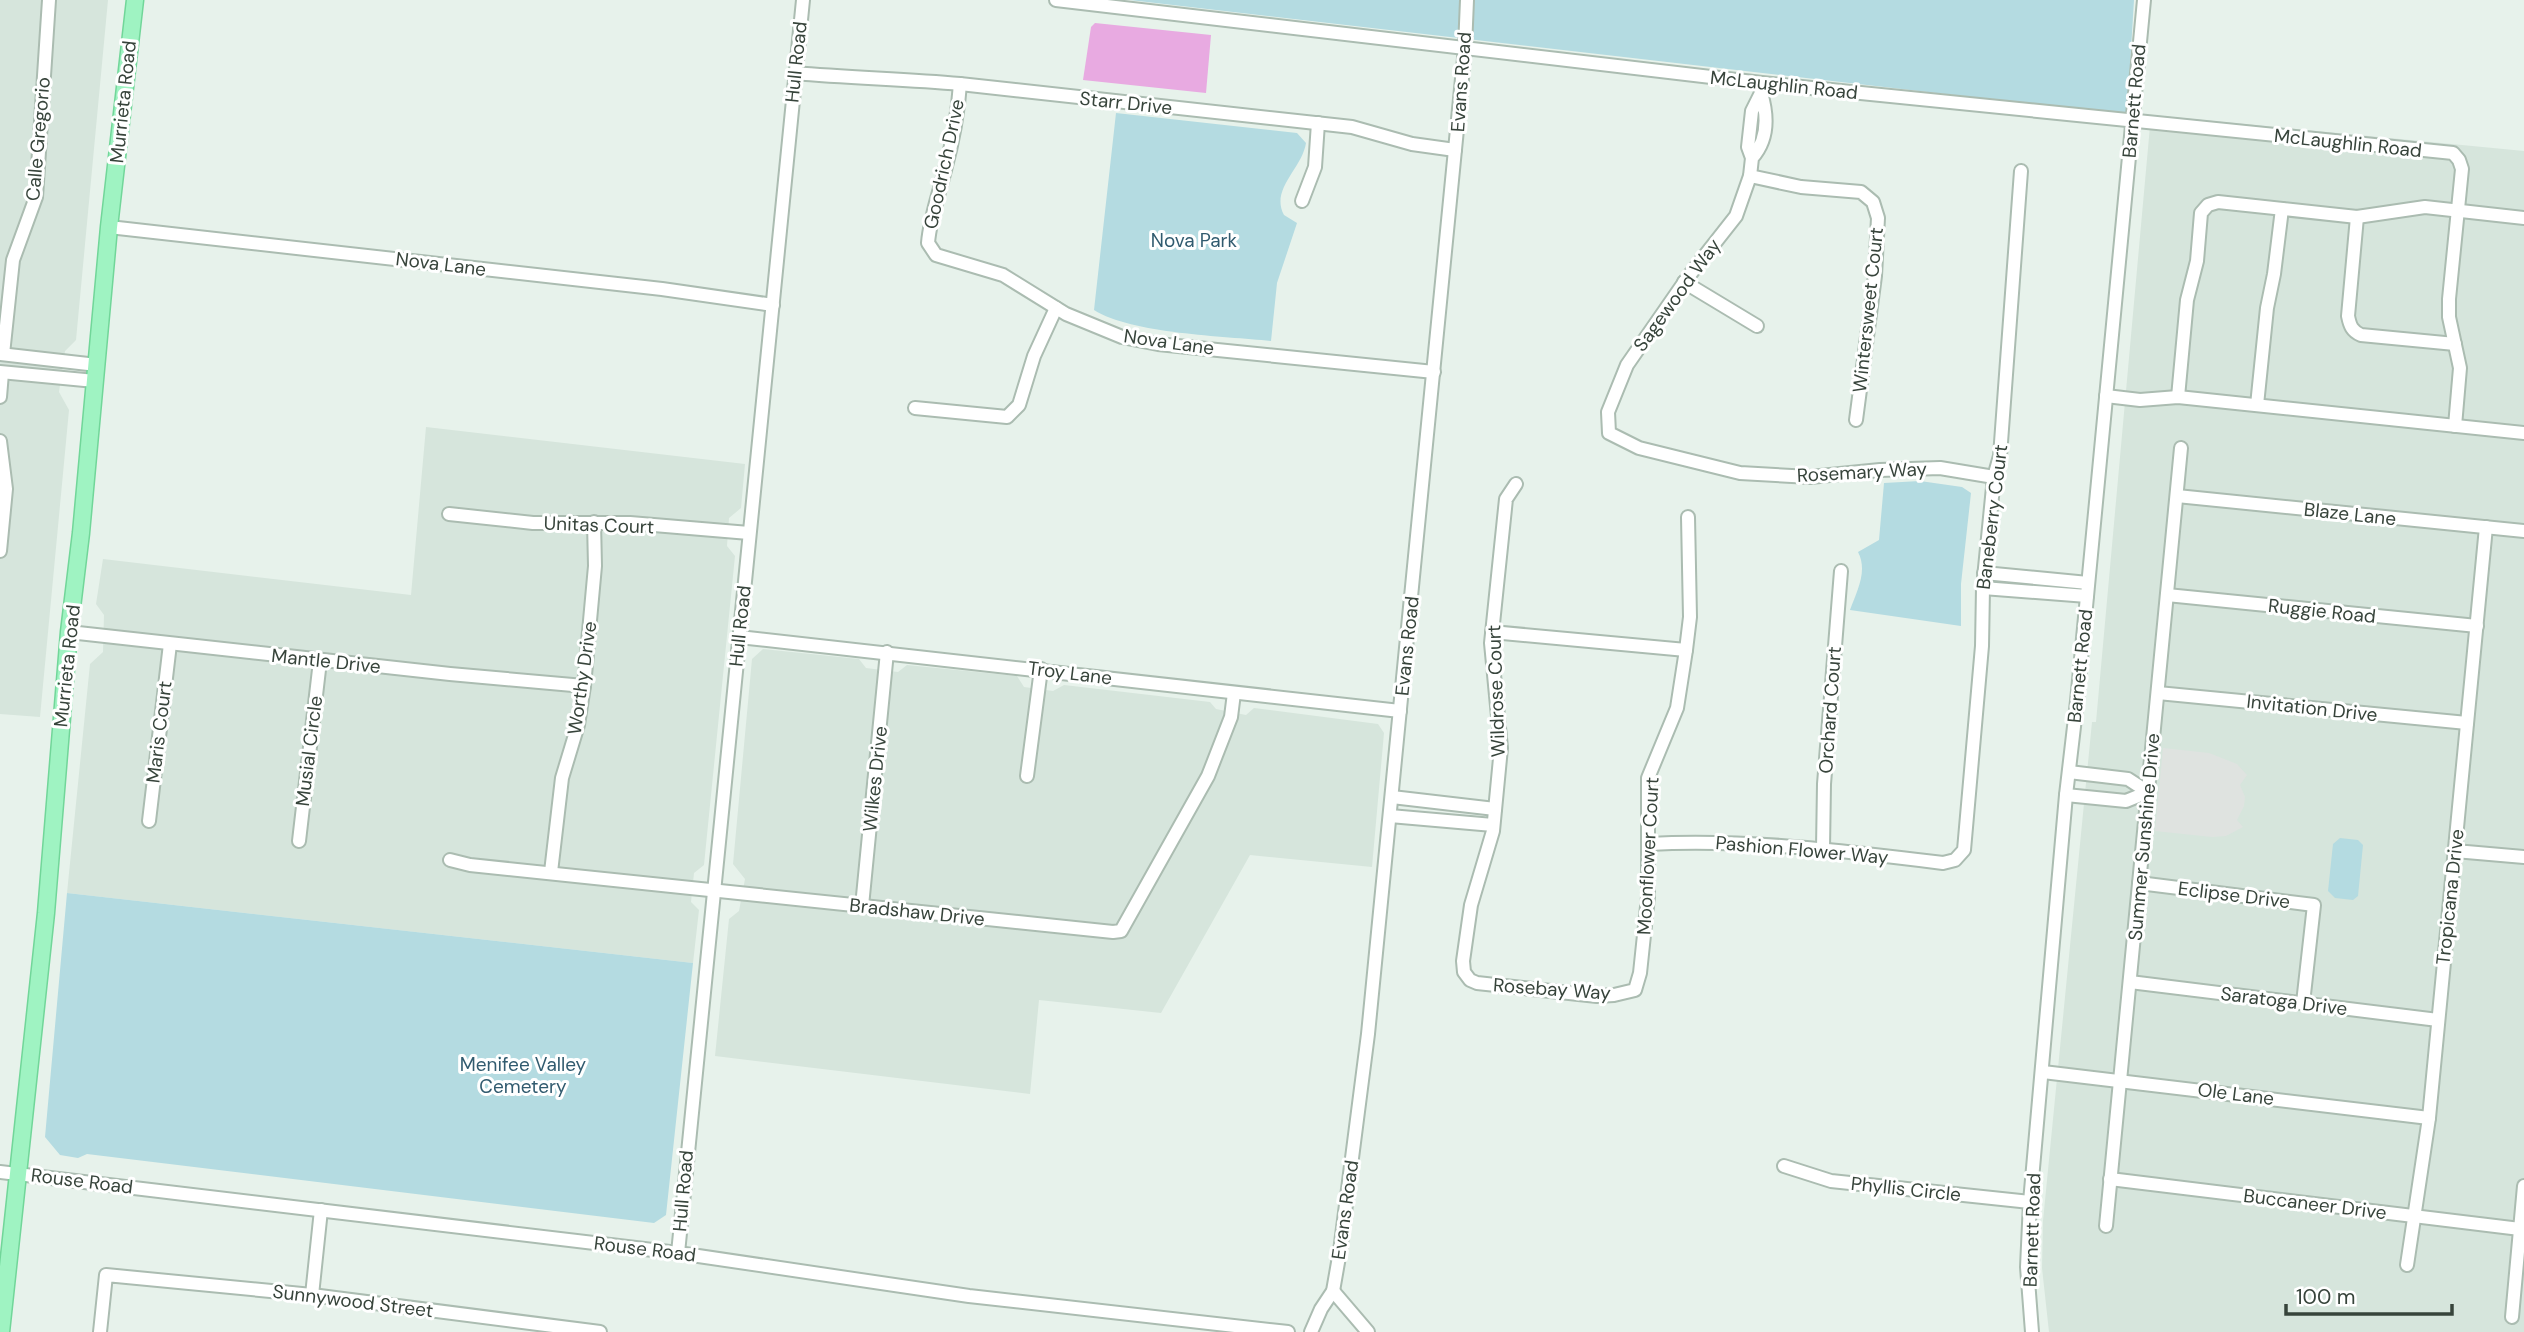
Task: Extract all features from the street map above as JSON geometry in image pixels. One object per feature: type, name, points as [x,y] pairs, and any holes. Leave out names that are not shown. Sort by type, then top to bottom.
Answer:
[{"type":"main road","name":"Murrieta Road","points":[[1,1332],[8,1173],[46,913],[69,632],[109,227],[135,0]]},
{"type":"street","name":"Calle Gregorio","points":[[2,354],[13,260],[36,197],[49,0]]},
{"type":"street","name":"Hull Road","points":[[678,1253],[712,891],[803,0]]},
{"type":"street","name":"McLaughlin Road","points":[[1056,0],[1465,48],[1762,88],[2453,153],[2462,169],[2458,210]]},
{"type":"street","name":"Evans Road","points":[[1311,1332],[1333,1291],[1368,1034],[1465,48],[1466,0]]},
{"type":"street","name":"Barnett Road","points":[[2032,1332],[2027,1267],[2030,1202],[2068,772],[2144,0]]},
{"type":"street","name":"Starr Drive","points":[[795,73],[858,79],[909,79],[1318,123],[1352,127],[1412,144],[1455,150]]},
{"type":"street","name":"Goodrich Drive","points":[[928,243],[929,227],[956,120],[960,84]]},
{"type":"street","name":"Sagewood Way","points":[[1609,433],[1608,412],[1627,365],[1684,282],[1736,216],[1750,176],[1752,158],[1763,146],[1767,111],[1762,88]]},
{"type":"street","points":[[1302,201],[1315,167],[1318,123]]},
{"type":"street","name":"Baneberry Court","points":[[1955,860],[1964,850],[1982,646],[1984,573],[1994,477],[2000,456],[2021,171]]},
{"type":"street","name":"Wintersweet Court","points":[[1750,176],[1801,187],[1861,192],[1873,202],[1878,218],[1875,276],[1856,420]]},
{"type":"street","points":[[2178,397],[2187,300],[2197,261],[2201,213],[2208,205],[2218,202],[2357,217],[2415,208],[2524,218]]},
{"type":"street","points":[[2257,405],[2267,308],[2282,209]]},
{"type":"street","points":[[2455,426],[2460,368],[2449,317],[2449,299],[2458,210]]},
{"type":"street","points":[[2357,217],[2348,316],[2349,325],[2354,332],[2361,335],[2455,344]]},
{"type":"street","name":"Nova Lane","points":[[109,227],[662,289],[773,305]]},
{"type":"street","name":"Nova Lane","points":[[928,243],[936,255],[1003,275],[1056,308],[1122,337],[1158,344],[1434,372]]},
{"type":"street","points":[[1684,282],[1757,326]]},
{"type":"street","points":[[915,408],[1007,417],[1019,405],[1034,356],[1056,308]]},
{"type":"street","points":[[2,354],[96,373]]},
{"type":"street","points":[[0,397],[1,372],[96,373]]},
{"type":"street","points":[[2106,396],[2140,400],[2178,397],[2524,433]]},
{"type":"street","name":"Rosemary Way","points":[[1609,433],[1639,448],[1740,473],[1810,477],[1880,470],[1940,468],[1994,477]]},
{"type":"street","points":[[0,441],[6,489],[0,551]]},
{"type":"street","name":"Summer Sunshine Drive","points":[[2106,1226],[2181,448]]},
{"type":"street","name":"Wildrose Court","points":[[1469,980],[1464,972],[1464,961],[1471,905],[1493,825],[1501,748],[1492,668],[1492,632],[1506,499],[1516,484]]},
{"type":"street","name":"Blaze Lane","points":[[2177,496],[2524,531]]},
{"type":"street","name":"Unitas Court","points":[[449,514],[533,523],[594,522],[749,533]]},
{"type":"street","name":"Moonflower Court","points":[[1635,990],[1640,973],[1647,909],[1648,778],[1677,708],[1690,617],[1688,517]]},
{"type":"street","name":"Worthy Drive","points":[[551,872],[562,778],[578,725],[584,685],[595,566],[594,522]]},
{"type":"street","name":"Tropicana Drive","points":[[2407,1265],[2429,1118],[2486,527]]},
{"type":"street","name":"Orchard Court","points":[[1823,848],[1824,784],[1841,571]]},
{"type":"street","points":[[1984,573],[2088,589]]},
{"type":"street","points":[[1983,587],[2088,589]]},
{"type":"street","name":"Ruggie Road","points":[[2167,595],[2477,626]]},
{"type":"street","name":"Mantle Drive","points":[[69,632],[320,661],[584,685]]},
{"type":"street","points":[[1492,632],[1686,650]]},
{"type":"street","name":"Troy Lane","points":[[739,637],[1400,711]]},
{"type":"street","name":"Maris Court","points":[[149,821],[170,644]]},
{"type":"street","name":"Wilkes Drive","points":[[862,906],[887,652]]},
{"type":"street","name":"Musial Circle","points":[[299,841],[320,661]]},
{"type":"street","points":[[1027,776],[1041,669]]},
{"type":"street","name":"Bradshaw Drive","points":[[450,860],[470,865],[712,891],[1121,931],[1208,776],[1231,717],[1234,692]]},
{"type":"street","name":"Invitation Drive","points":[[2158,693],[2467,723]]},
{"type":"street","points":[[2068,772],[2128,779],[2148,792]]},
{"type":"street","points":[[2066,795],[2126,801],[2148,792]]},
{"type":"street","points":[[1392,797],[1495,809]]},
{"type":"street","points":[[1390,816],[1493,825]]},
{"type":"street","name":"Pashion Flower Way","points":[[1649,844],[1696,842],[1823,848],[1943,863],[1955,860]]},
{"type":"street","points":[[2455,851],[2524,857]]},
{"type":"street","name":"Eclipse Drive","points":[[2139,883],[2314,905],[2303,1003]]},
{"type":"street","name":"Rosebay Way","points":[[1469,980],[1597,996],[1635,990]]},
{"type":"street","name":"Saratoga Drive","points":[[2130,982],[2438,1020]]},
{"type":"street","name":"Ole Lane","points":[[2043,1072],[2429,1118]]},
{"type":"street","name":"Phyllis Circle","points":[[1784,1167],[1831,1181],[2030,1202]]},
{"type":"street","name":"Rouse Road","points":[[8,1173],[678,1253],[969,1296],[1288,1332]]},
{"type":"street","name":"Buccaneer Drive","points":[[2110,1179],[2520,1229]]},
{"type":"street","points":[[2512,1317],[2524,1186]]},
{"type":"street","points":[[312,1296],[321,1210]]},
{"type":"street","name":"Sunnywood Street","points":[[100,1332],[106,1275],[312,1296],[600,1332]]},
{"type":"street","points":[[1333,1291],[1368,1332]]},
{"type":"shaded area","points":[[0,0],[108,0],[76,340],[65,351],[59,392],[69,410],[40,717],[0,714]]},
{"type":"shaded area","points":[[1095,23],[1211,35],[1206,93],[1083,80],[1091,27]]},
{"type":"shaded area","points":[[2151,115],[2524,151],[2524,1332],[2049,1332],[2042,1268],[2043,1221],[2092,722],[2096,722]]},
{"type":"shaded area","points":[[426,427],[745,464],[741,508],[729,518],[727,546],[735,556],[704,865],[694,873],[691,902],[699,910],[693,963],[67,893],[90,664],[103,652],[104,615],[96,604],[103,559],[411,595]]},
{"type":"shaded area","points":[[763,649],[859,659],[866,668],[898,672],[907,665],[1017,676],[1024,687],[1053,691],[1064,685],[1210,702],[1216,709],[1246,715],[1254,708],[1378,724],[1384,733],[1372,867],[1250,855],[1161,1013],[1039,1000],[1030,1094],[715,1056],[729,919],[739,911],[745,879],[733,864],[752,659]]},
{"type":"shaded area","points":[[2163,748],[2209,753],[2237,764],[2247,775],[2240,785],[2245,797],[2237,820],[2243,827],[2226,836],[2212,837],[2155,831]]},
{"type":"green space","points":[[1130,0],[2134,0],[2127,115]]},
{"type":"green space","name":"Nova Park","points":[[1116,113],[1297,133],[1306,143],[1281,196],[1284,215],[1297,223],[1277,283],[1271,341],[1154,329],[1111,318],[1094,310]]},
{"type":"green space","points":[[1920,481],[1962,487],[1971,493],[1961,584],[1961,626],[1850,610],[1862,574],[1858,552],[1879,540],[1884,483]]},
{"type":"green space","points":[[2340,838],[2358,840],[2363,845],[2358,896],[2353,900],[2335,898],[2328,891],[2333,844]]},
{"type":"green space","name":"Menifee Valley Cemetery","points":[[67,893],[693,963],[666,1215],[654,1223],[87,1154],[78,1158],[60,1155],[45,1137]]}]
